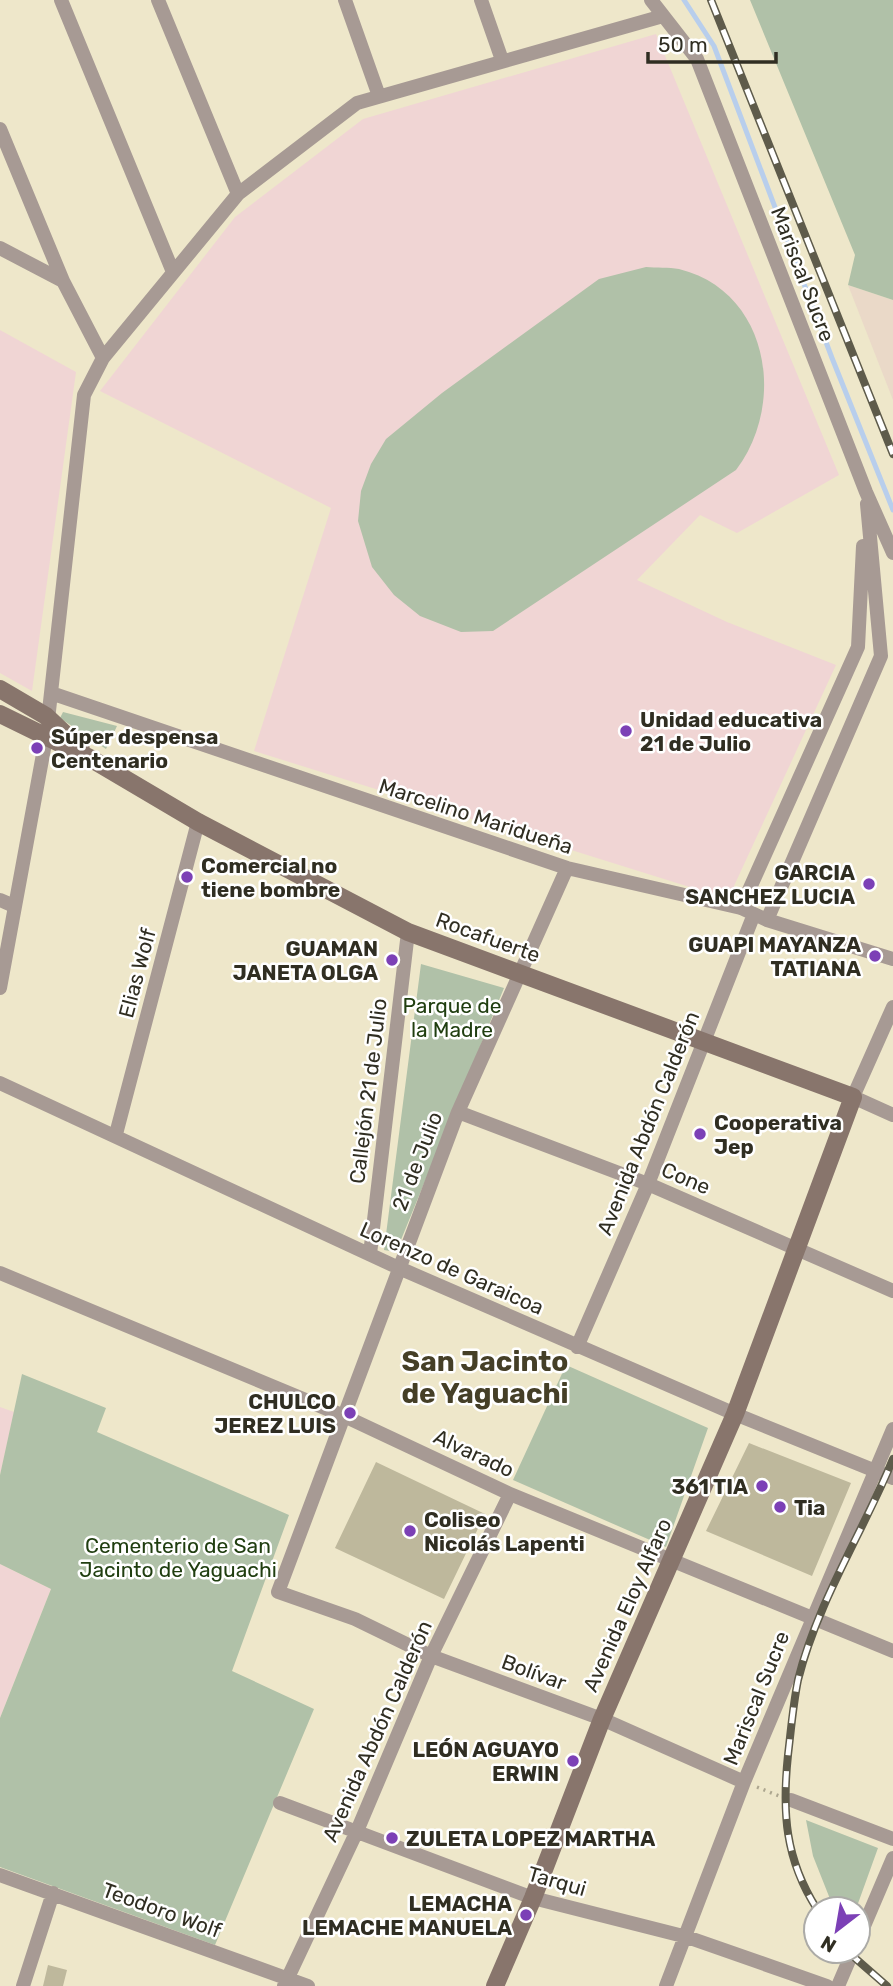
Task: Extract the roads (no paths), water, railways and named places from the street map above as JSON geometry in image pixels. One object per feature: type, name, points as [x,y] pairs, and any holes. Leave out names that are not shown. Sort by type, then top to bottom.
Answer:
[{"type":"street","points":[[61,0],[173,272]]},
{"type":"street","points":[[158,0],[238,194]]},
{"type":"street","points":[[345,0],[379,96]]},
{"type":"street","points":[[481,0],[502,60]]},
{"type":"street","name":"Mariscal Sucre","points":[[651,0],[697,60],[866,492],[893,553]]},
{"type":"street","points":[[0,988],[46,738],[46,716],[51,693],[84,395],[103,358],[238,194],[357,103],[663,16]]},
{"type":"street","points":[[0,129],[63,281],[103,358]]},
{"type":"street","points":[[0,248],[63,281]]},
{"type":"street","name":"Avenida Abdón Calderón","points":[[754,914],[881,656],[886,627],[866,492]]},
{"type":"street","name":"Avenida Abdón Calderón","points":[[578,1347],[648,1184],[858,648],[866,492]]},
{"type":"street","points":[[859,633],[886,627]]},
{"type":"street","name":"Rocafuerte","points":[[0,689],[46,716],[88,757]]},
{"type":"street","name":"Marcelino Maridueña","points":[[51,693],[566,868],[754,914],[893,960]]},
{"type":"street","name":"Rocafuerte","points":[[0,713],[88,757],[198,822],[408,932],[704,1040],[893,1115]]},
{"type":"street","name":"Elias Wolf","points":[[116,1134],[198,822]]},
{"type":"street","name":"21 de Julio","points":[[278,1592],[458,1112],[566,868]]},
{"type":"street","points":[[0,900],[14,906]]},
{"type":"street","name":"Callejón 21 de Julio","points":[[370,1254],[408,932]]},
{"type":"street","name":"Avenida Eloy Alfaro","points":[[495,1986],[533,1898],[601,1719],[735,1414],[853,1097],[893,1007]]},
{"type":"street","name":"Lorenzo de Garaicoa","points":[[0,1083],[116,1134],[399,1268],[735,1414],[893,1478]]},
{"type":"street","name":"Cone","points":[[458,1112],[648,1184],[893,1291]]},
{"type":"street","name":"Alvarado","points":[[0,1273],[344,1416],[510,1494],[893,1651]]},
{"type":"street","name":"Mariscal Sucre","points":[[666,1986],[687,1937],[744,1782],[893,1429]]},
{"type":"street","name":"Avenida Abdón Calderón","points":[[286,1982],[357,1830],[430,1656],[510,1494]]},
{"type":"street","name":"Bolívar","points":[[278,1592],[355,1619],[430,1656],[601,1719],[744,1782]]},
{"type":"street","points":[[791,1800],[893,1839]]},
{"type":"street","name":"Tarqui","points":[[280,1803],[533,1898],[687,1937],[827,1986]]},
{"type":"street","points":[[872,1907],[893,1858]]},
{"type":"street","name":"Teodoro Wolf","points":[[0,1875],[286,1982],[309,1986]]},
{"type":"street","points":[[23,1986],[53,1893]]},
{"type":"street","points":[[838,1986],[847,1965]]},
{"type":"waterway","points":[[684,0],[714,46],[832,358],[893,510]]},
{"type":"railway","points":[[711,0],[893,454]]},
{"type":"railway","points":[[809,1895],[792,1853],[786,1816],[786,1776],[796,1689],[806,1651],[828,1595],[893,1459]]},
{"type":"railway","points":[[863,1965],[887,1986]]},
{"type":"place","name":"Unidad educativa 21 de Julio","points":[[626,731]]},
{"type":"place","name":"Súper despensa Centenario","points":[[37,748]]},
{"type":"place","name":"Comercial no tiene bombre","points":[[187,877]]},
{"type":"place","name":"GARCIA SANCHEZ LUCIA","points":[[869,884]]},
{"type":"place","name":"GUAPI MAYANZA TATIANA","points":[[875,956]]},
{"type":"place","name":"GUAMAN JANETA OLGA","points":[[392,960]]},
{"type":"place","name":"Cooperativa Jep","points":[[700,1134]]},
{"type":"place","name":"CHULCO JEREZ LUIS","points":[[350,1413]]},
{"type":"place","name":"361 TIA","points":[[762,1486]]},
{"type":"place","name":"Tia","points":[[780,1507]]},
{"type":"place","name":"Coliseo Nicolás Lapenti","points":[[410,1531]]},
{"type":"place","name":"LEÓN AGUAYO ERWIN","points":[[573,1761]]},
{"type":"place","name":"ZULETA LOPEZ MARTHA","points":[[392,1838]]},
{"type":"place","name":"LEMACHA LEMACHE MANUELA","points":[[526,1915]]},
{"type":"district","name":"San Jacinto de Yaguachi","points":[[485,1377]]},
{"type":"park label","name":"Parque de la Madre","points":[[452,1017]]},
{"type":"park label","name":"Cementerio de San Jacinto de Yaguachi","points":[[178,1557]]}]
